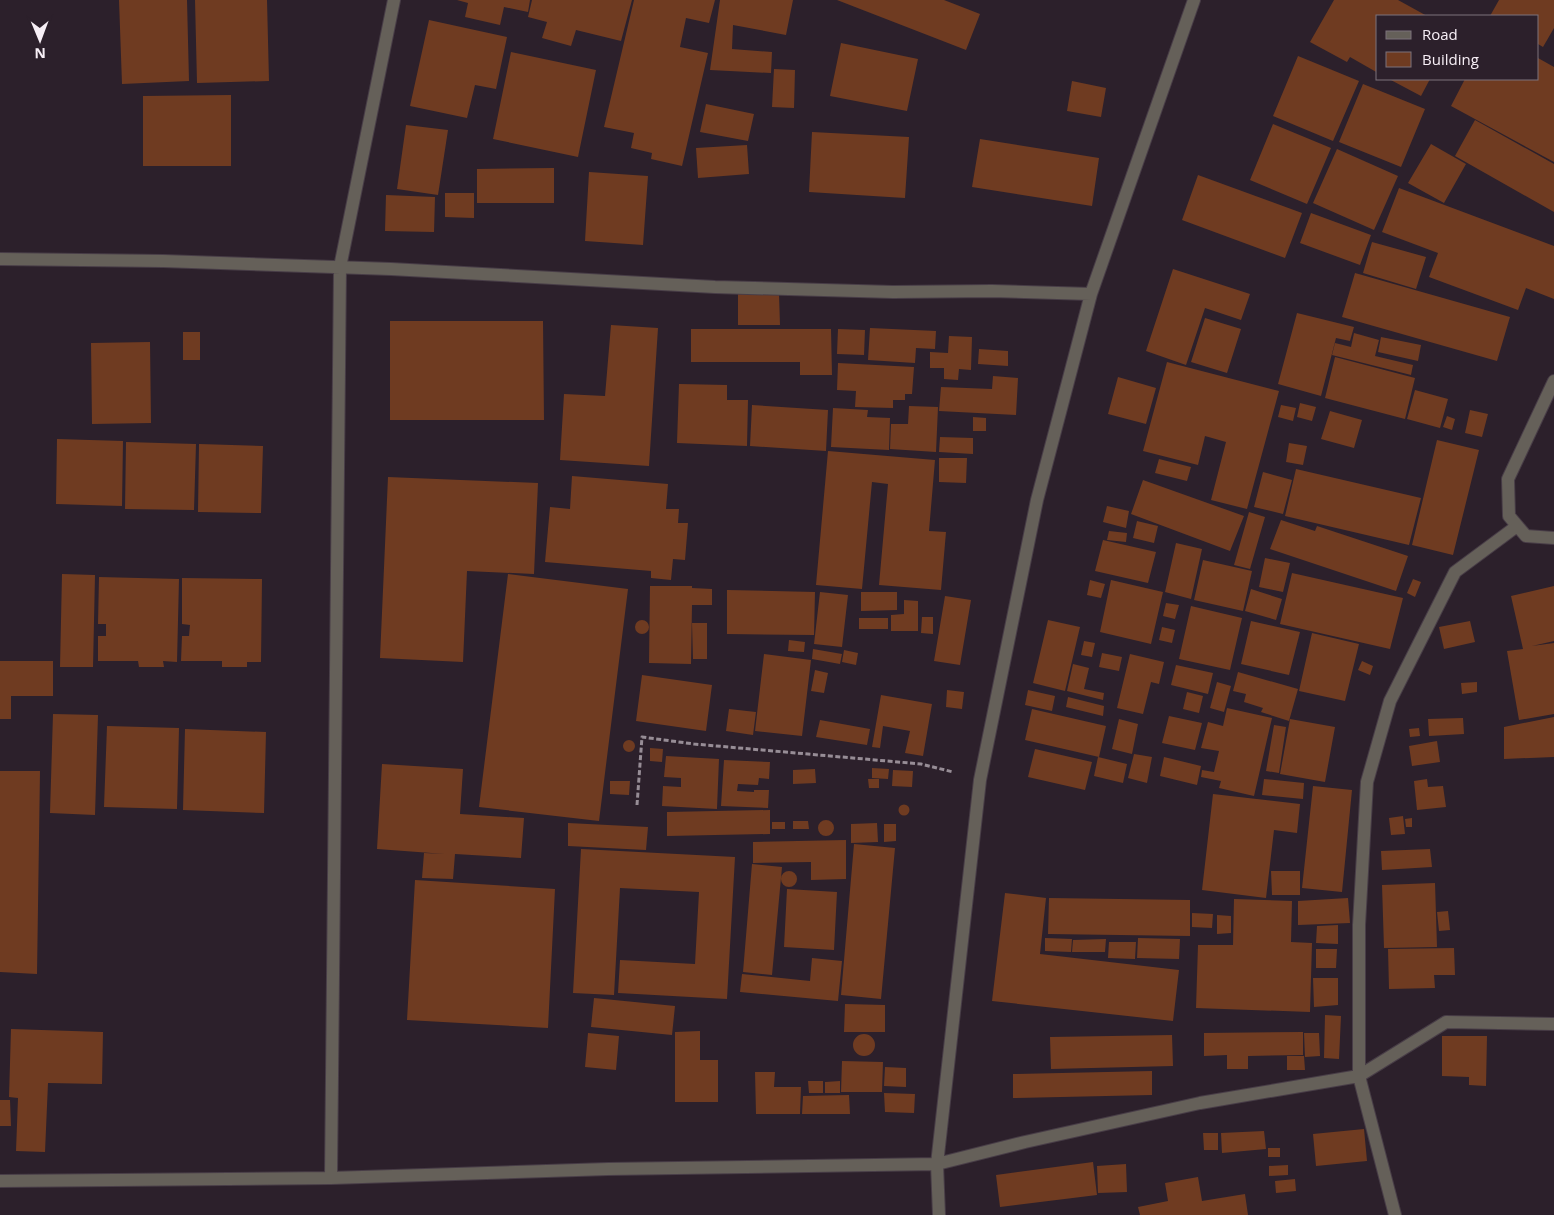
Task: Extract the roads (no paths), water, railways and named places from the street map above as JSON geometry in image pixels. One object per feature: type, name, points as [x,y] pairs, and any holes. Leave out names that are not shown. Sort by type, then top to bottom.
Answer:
[{"type":"street","points":[[331,1178],[340,267],[394,0]]},
{"type":"street","points":[[939,1215],[937,1164],[980,780],[1037,500],[1091,294],[1194,0]]},
{"type":"street","points":[[0,259],[163,261],[340,267],[715,287],[893,292],[992,291],[1091,294]]},
{"type":"street","points":[[1554,381],[1508,479],[1509,516],[1526,536],[1554,538]]},
{"type":"street","points":[[1395,1215],[1359,1076],[1359,925],[1367,782],[1390,701],[1456,572],[1517,526]]},
{"type":"street","points":[[0,1180],[331,1178],[608,1169],[937,1164],[1025,1142],[1200,1103],[1359,1076],[1446,1022],[1554,1024]]}]
